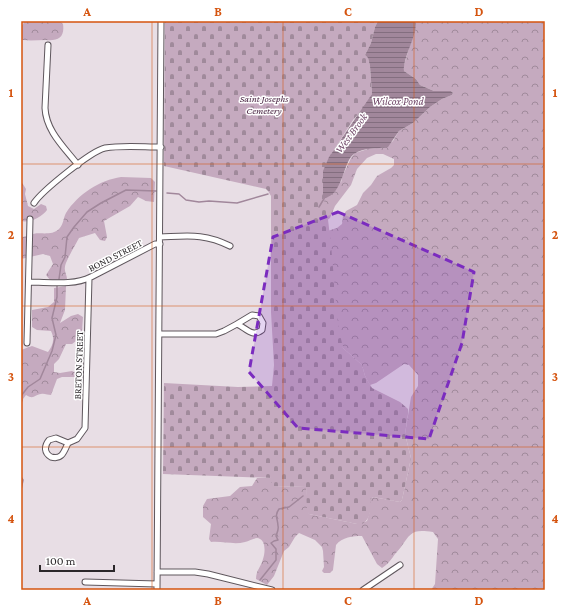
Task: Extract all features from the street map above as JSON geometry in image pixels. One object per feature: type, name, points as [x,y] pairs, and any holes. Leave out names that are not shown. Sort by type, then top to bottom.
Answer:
[{"type":"street","points":[[157,590],[160,334],[161,21]]},
{"type":"street","points":[[48,45],[44,108],[45,118],[52,132],[78,165]]},
{"type":"street","points":[[34,203],[42,193],[93,153],[104,148],[161,147]]},
{"type":"street","points":[[27,343],[30,219]]},
{"type":"street","points":[[160,237],[206,237],[230,246]]},
{"type":"street","name":"BOND STREET","points":[[29,282],[82,281],[155,244],[160,244]]},
{"type":"street","name":"BRETON STREET","points":[[68,443],[59,439],[51,439],[46,444],[46,452],[51,457],[59,457],[64,452],[68,443],[77,439],[85,428],[89,278]]},
{"type":"street","points":[[160,334],[218,334],[237,324],[248,316],[255,315],[260,317],[263,326],[260,332],[254,334],[237,324]]},
{"type":"street","points":[[363,590],[400,565]]},
{"type":"street","points":[[157,572],[195,572],[208,574],[272,590]]},
{"type":"street","points":[[85,582],[157,584]]},
{"type":"highlighted area","points":[[338,212],[474,272],[462,343],[429,439],[298,428],[249,372],[273,237]]},
{"type":"green space","points":[[25,21],[59,21],[63,24],[63,33],[60,38],[54,40],[23,40],[21,39],[21,27]]},
{"type":"green space","name":"Saint Josephs Cemetery","points":[[165,21],[378,21],[371,43],[365,55],[368,58],[370,66],[372,94],[368,103],[353,120],[331,154],[323,171],[323,197],[327,211],[338,325],[343,348],[362,365],[365,376],[372,388],[400,402],[408,409],[405,434],[411,458],[402,500],[400,502],[373,497],[370,500],[369,517],[362,524],[309,514],[307,511],[306,487],[272,486],[272,478],[163,474],[164,383],[238,387],[272,386],[274,365],[271,312],[271,196],[266,189],[164,166]]},
{"type":"green space","points":[[413,21],[545,21],[545,590],[431,590],[435,584],[438,539],[433,532],[421,531],[417,531],[410,535],[389,562],[382,568],[377,564],[362,536],[344,539],[336,545],[333,570],[330,573],[324,573],[322,571],[324,567],[322,547],[315,540],[299,533],[289,547],[284,551],[274,576],[267,585],[256,579],[264,554],[264,545],[262,541],[257,538],[241,543],[211,542],[209,539],[211,524],[203,517],[203,506],[207,499],[230,496],[240,487],[252,486],[257,478],[273,478],[273,486],[306,487],[309,514],[357,524],[367,521],[370,511],[370,500],[373,497],[400,502],[402,500],[411,458],[405,434],[411,397],[418,386],[418,375],[409,365],[404,364],[376,383],[370,385],[365,376],[362,365],[343,348],[333,320],[324,232],[337,228],[342,224],[343,216],[346,211],[357,205],[363,193],[377,176],[394,165],[394,159],[383,154],[376,154],[367,158],[357,169],[351,185],[335,206],[330,218],[325,222],[311,183],[353,120],[331,154],[341,183],[342,177],[355,153],[368,149],[385,147],[393,141],[399,131],[413,123],[430,107],[442,99],[452,95],[453,93],[451,91],[434,91],[420,85],[416,79],[404,71],[404,65],[416,25]]},
{"type":"green space","points":[[121,177],[151,178],[155,182],[154,202],[146,201],[138,197],[130,206],[104,221],[107,237],[105,241],[100,240],[95,233],[79,238],[65,265],[67,279],[61,281],[50,280],[46,275],[53,264],[50,256],[43,254],[21,259],[21,237],[36,233],[50,233],[56,231],[61,227],[65,215],[71,206],[83,194],[105,181]]},
{"type":"green space","points":[[21,181],[26,189],[25,194],[28,206],[34,209],[41,204],[46,206],[47,210],[39,217],[28,221],[21,221]]},
{"type":"green space","points":[[66,286],[65,310],[60,323],[71,316],[78,314],[83,317],[82,331],[76,341],[72,344],[66,344],[59,359],[54,364],[54,372],[60,373],[72,371],[76,373],[75,377],[62,377],[57,379],[51,395],[42,394],[32,397],[26,395],[23,399],[21,407],[21,350],[32,346],[48,352],[53,342],[51,331],[37,330],[32,327],[32,310],[48,307],[54,302],[54,288]]},
{"type":"water","name":"Wilcox Pond","points":[[378,21],[413,21],[416,23],[414,35],[405,60],[404,71],[416,79],[420,85],[434,91],[451,91],[453,93],[430,107],[413,123],[399,131],[388,147],[366,149],[354,154],[350,158],[335,191],[330,196],[324,198],[323,171],[329,157],[372,94],[370,66],[368,58],[365,55],[371,43]]},
{"type":"waterway","points":[[59,279],[61,265],[65,257],[67,237],[87,212],[126,190],[156,191]]},
{"type":"waterway","points":[[167,193],[179,194],[186,200],[199,202],[209,201],[237,203],[268,194]]},
{"type":"waterway","name":"West Brook","points":[[319,207],[325,197]]},
{"type":"waterway","points":[[21,396],[28,387],[40,379],[52,351],[56,335],[52,318],[57,297],[57,286]]},
{"type":"waterway","points":[[21,477],[23,480],[21,490]]},
{"type":"waterway","name":"West Brook","points":[[260,580],[276,560],[276,549],[271,543],[278,540],[276,536],[278,528],[276,516],[279,509],[289,507],[303,496]]}]
